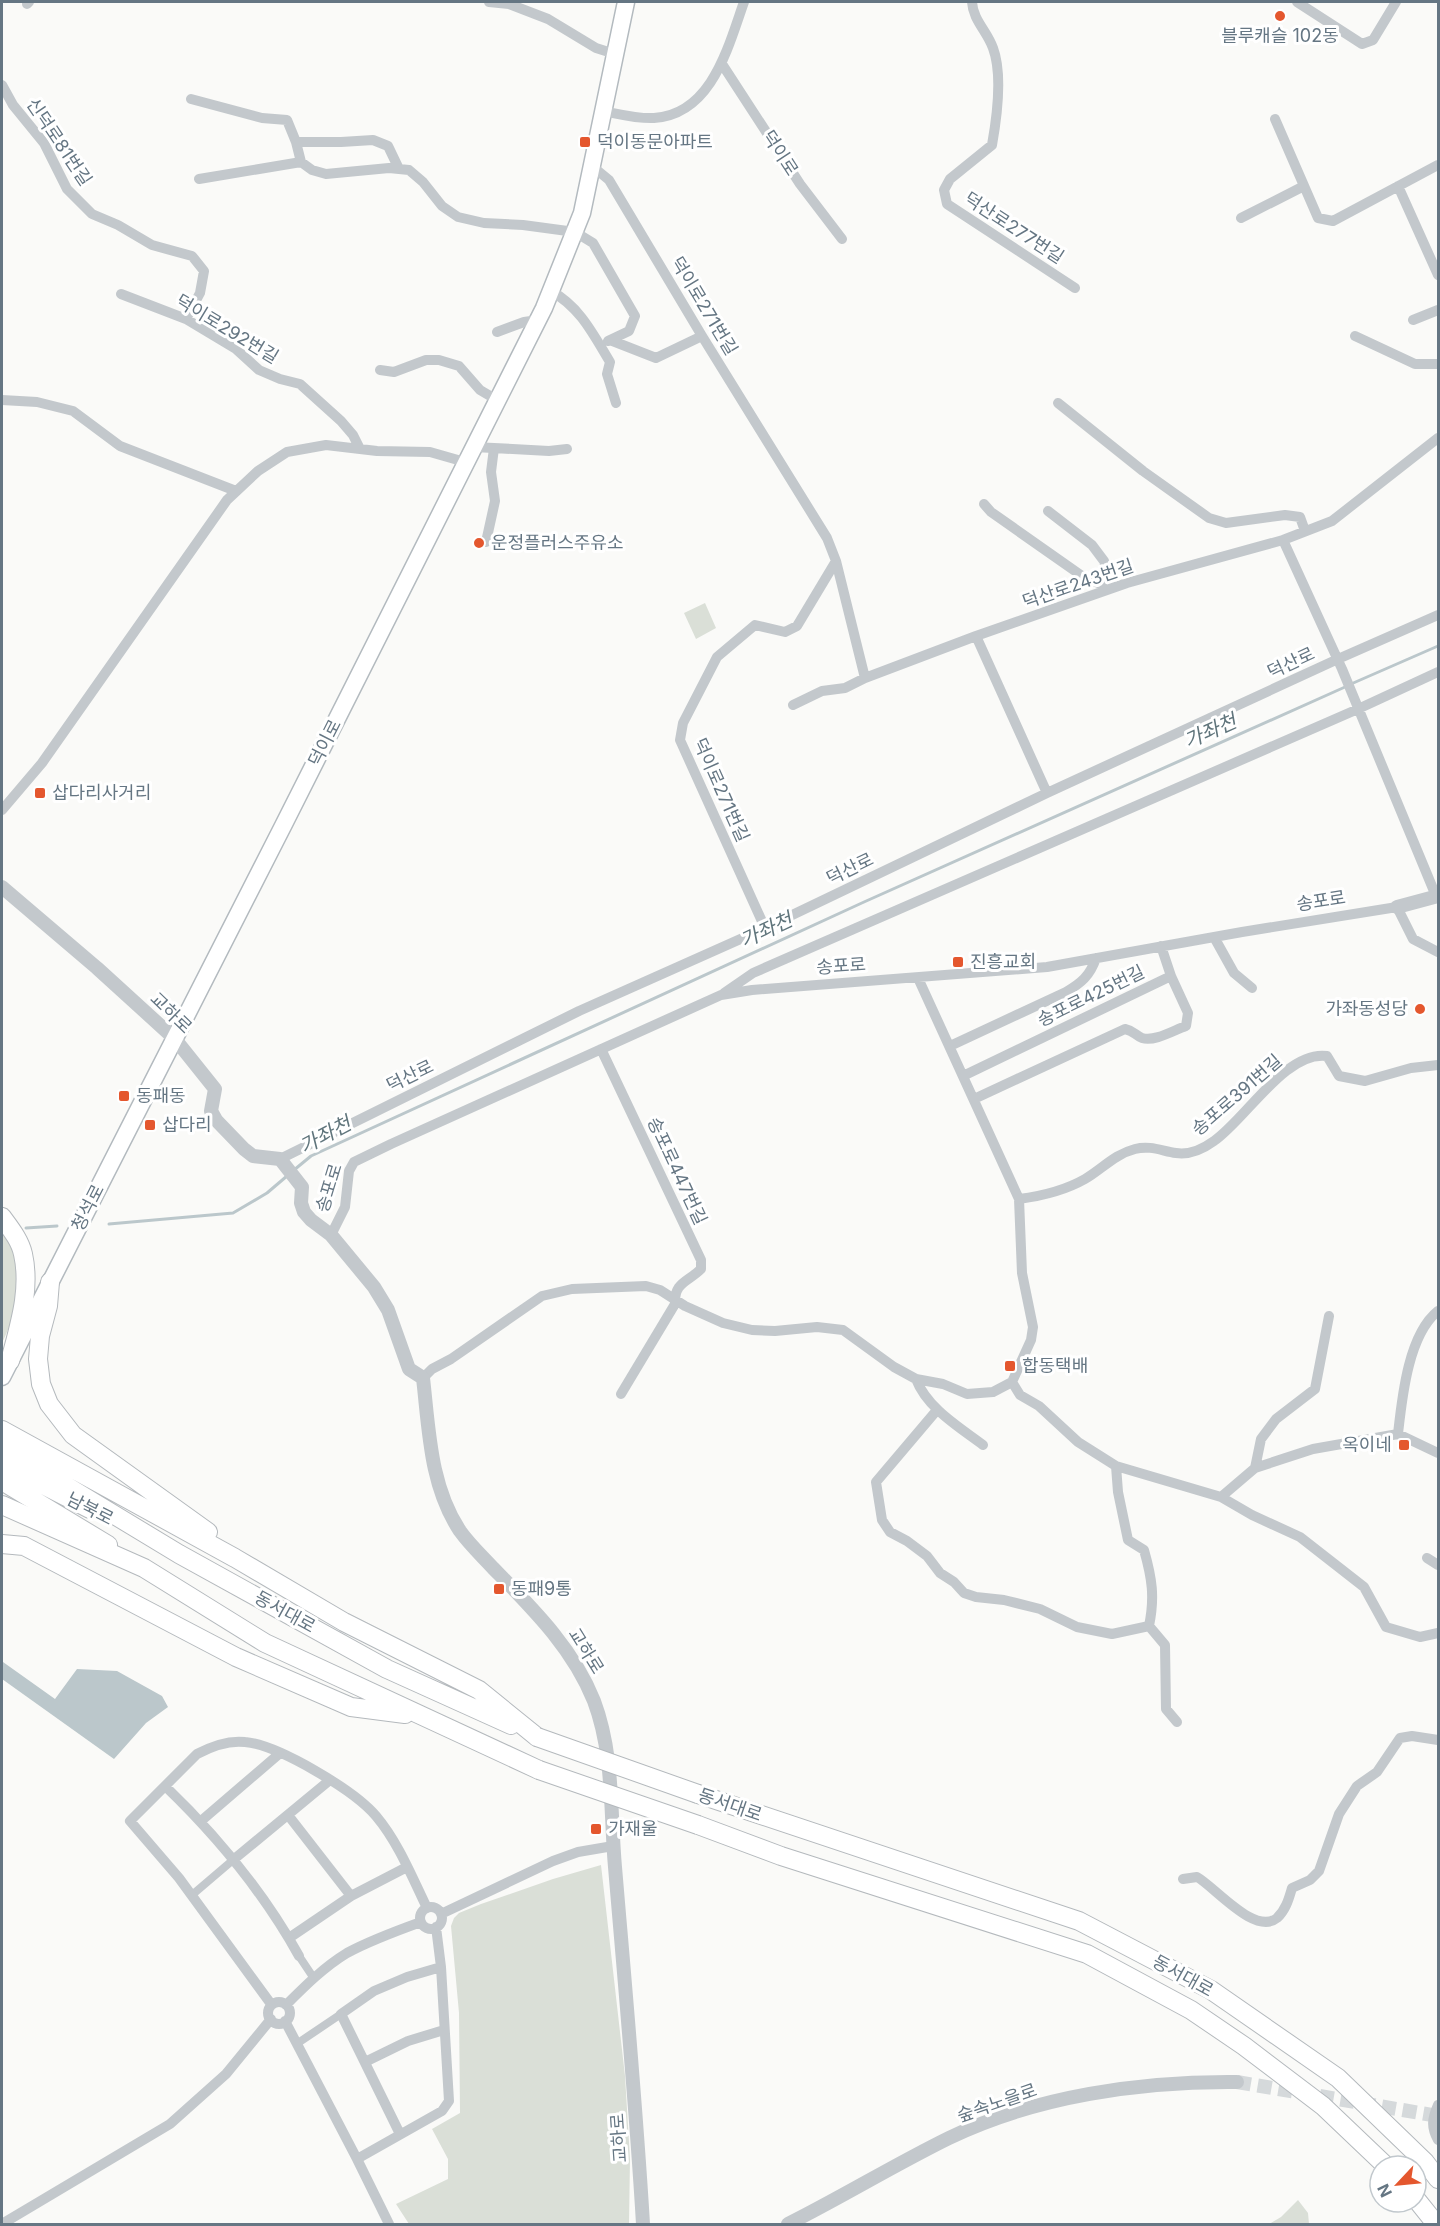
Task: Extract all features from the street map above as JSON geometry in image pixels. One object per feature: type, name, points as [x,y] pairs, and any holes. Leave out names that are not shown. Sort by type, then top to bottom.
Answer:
[{"type":"main road","name":"덕이로","points":[[175,1039],[551,291],[582,213],[626,2]]},
{"type":"main road","name":"청석로","points":[[6,1369],[175,1039]]},
{"type":"main road","points":[[2,1217],[13,1233],[22,1253],[25,1279],[23,1311],[6,1369]]},
{"type":"main road","points":[[50,1282],[38,1359],[41,1384],[49,1404],[73,1435],[277,1583]]},
{"type":"main road","points":[[4,1445],[277,1583],[344,1622],[479,1690],[537,1737]]},
{"type":"main road","name":"동서대로","points":[[4,1445],[180,1554],[387,1669],[537,1737],[698,1794],[1079,1920],[1211,1990],[1338,2078],[1425,2162],[1438,2179]]},
{"type":"main road","name":"남북로","points":[[2,1481],[144,1568]]},
{"type":"main road","name":"동서대로","points":[[2,1505],[144,1568],[265,1642],[539,1770],[781,1856],[1088,1954],[1191,2010],[1244,2046],[1323,2106],[1373,2154]]},
{"type":"main road","points":[[2,1544],[24,1546],[236,1657],[351,1707],[422,1716]]},
{"type":"street","points":[[489,2],[509,4],[548,19],[596,48],[615,54]]},
{"type":"street","points":[[603,111],[654,118],[678,112],[693,103],[709,85],[722,64],[744,2]]},
{"type":"street","name":"덕산로277번길","points":[[972,2],[973,12],[993,46],[998,67],[996,124],[992,145],[950,180],[944,190],[947,204],[1075,288]]},
{"type":"street","points":[[1303,3],[1362,44],[1372,40],[1396,2]]},
{"type":"street","name":"덕이로","points":[[722,64],[800,183],[842,239]]},
{"type":"street","name":"신덕로81번길","points":[[2,85],[13,105],[44,143],[67,189],[92,214],[118,225],[152,245],[192,256],[204,271],[200,293],[186,319]]},
{"type":"street","points":[[191,99],[262,118],[287,120],[301,162],[312,170],[326,174],[389,168],[409,170],[423,182],[442,206],[458,217],[484,223],[523,225],[575,232],[593,243],[635,316],[629,331],[600,345]]},
{"type":"street","points":[[1275,119],[1318,218],[1333,221],[1438,165]]},
{"type":"street","points":[[296,142],[373,140],[388,146],[396,158],[399,169]]},
{"type":"street","points":[[199,179],[301,162]]},
{"type":"street","name":"덕이로271번길","points":[[592,166],[609,180],[702,336],[828,538],[836,561],[865,678]]},
{"type":"street","points":[[1241,218],[1304,186]]},
{"type":"street","points":[[1398,186],[1438,275]]},
{"type":"street","points":[[551,291],[566,300],[584,318],[610,362],[607,375],[616,403]]},
{"type":"street","name":"덕이로292번길","points":[[121,294],[186,319],[236,349],[259,370],[300,384],[341,421],[353,435],[360,449]]},
{"type":"street","points":[[1413,320],[1438,310]]},
{"type":"street","points":[[497,332],[524,322],[538,320]]},
{"type":"street","points":[[610,340],[656,358],[702,336]]},
{"type":"street","points":[[1355,336],[1415,364],[1438,364]]},
{"type":"street","points":[[380,370],[394,372],[426,360],[438,360],[459,366],[480,390],[497,400]]},
{"type":"street","points":[[2,400],[37,402],[73,411],[120,446],[236,491]]},
{"type":"street","points":[[1059,404],[1143,471],[1209,518],[1226,523],[1285,514],[1300,517],[1305,531]]},
{"type":"street","name":"덕산로243번길","points":[[793,705],[822,691],[845,688],[865,678],[976,636],[1112,588],[1283,540],[1332,521],[1438,438]]},
{"type":"street","points":[[2,810],[42,763],[227,500],[258,471],[286,452],[326,445],[360,449],[469,454],[494,448],[549,451],[567,449]]},
{"type":"street","points":[[486,542],[495,501],[490,472],[494,448]]},
{"type":"street","points":[[984,504],[991,512],[1085,578],[1112,588]]},
{"type":"street","points":[[1048,511],[1092,546],[1104,561],[1112,588]]},
{"type":"street","points":[[1283,540],[1340,664],[1437,896]]},
{"type":"street","name":"덕이로271번길","points":[[765,928],[680,740],[683,723],[717,657],[755,625],[785,632],[797,626],[836,561]]},
{"type":"street","name":"덕산로","points":[[288,1170],[579,1011],[765,928],[1047,793],[1340,664],[1438,615]]},
{"type":"street","points":[[976,636],[1047,793]]},
{"type":"street","points":[[721,995],[753,974],[1438,672]]},
{"type":"street","name":"교하로","points":[[2,887],[97,968],[175,1039],[215,1089],[212,1111],[216,1120],[244,1149],[253,1156],[288,1170]]},
{"type":"street","name":"송포로","points":[[331,1235],[345,1207],[349,1171],[354,1162],[721,995],[752,990],[1047,967],[1214,937],[1397,908],[1437,896]]},
{"type":"street","points":[[1397,908],[1413,939],[1438,952]]},
{"type":"street","points":[[1214,937],[1234,972],[1252,988]]},
{"type":"street","points":[[1161,946],[1171,976]]},
{"type":"street","points":[[950,1046],[1075,987],[1092,971],[1096,958]]},
{"type":"street","name":"송포로425번길","points":[[963,1076],[1171,976],[1188,1013],[1186,1026],[1151,1039],[1140,1038],[1133,1031],[1125,1029],[974,1099]]},
{"type":"street","points":[[288,1170],[302,1187],[301,1203],[304,1212],[331,1235],[383,1302],[398,1333],[409,1370],[423,1378],[432,1369],[451,1359],[542,1296],[572,1289],[646,1286],[660,1290],[675,1300],[723,1323],[752,1330],[776,1331],[817,1326],[843,1330],[916,1379],[943,1384],[967,1394],[993,1392],[1012,1383],[1031,1340],[1033,1327],[1022,1273],[1019,1198],[918,978]]},
{"type":"street","name":"송포로447번길","points":[[601,1049],[701,1260],[701,1269],[681,1283],[675,1293],[675,1304],[621,1394]]},
{"type":"street","name":"송포로391번길","points":[[1019,1198],[1047,1195],[1084,1180],[1114,1158],[1136,1148],[1156,1148],[1177,1154],[1197,1151],[1214,1142],[1231,1128],[1283,1072],[1316,1055],[1327,1056],[1339,1076],[1365,1081],[1411,1068],[1438,1065]]},
{"type":"street","points":[[1398,1434],[1410,1363],[1420,1334],[1438,1311]]},
{"type":"street","points":[[1255,1468],[1261,1439],[1266,1432],[1276,1419],[1315,1389],[1329,1316]]},
{"type":"street","name":"교하로","points":[[423,1378],[431,1451],[438,1482],[459,1529],[474,1549],[568,1651],[593,1700],[608,1753],[613,1846],[638,2136],[642,2224]]},
{"type":"street","points":[[916,1379],[919,1387],[937,1410],[983,1445]]},
{"type":"street","points":[[1012,1383],[1020,1395],[1039,1406],[1078,1442],[1116,1466],[1221,1497],[1252,1515],[1300,1537],[1364,1587],[1386,1627],[1420,1637],[1438,1634]]},
{"type":"street","points":[[937,1410],[876,1482],[882,1520],[890,1532],[927,1556],[940,1573],[954,1582],[964,1593],[1022,1604],[1040,1609],[1077,1627],[1112,1634],[1149,1626]]},
{"type":"street","points":[[1221,1497],[1255,1468],[1313,1449],[1398,1434],[1438,1453]]},
{"type":"street","points":[[1116,1466],[1118,1492],[1128,1540],[1144,1550],[1152,1580],[1153,1607],[1149,1626]]},
{"type":"street","points":[[1427,1558],[1438,1565]]},
{"type":"street","points":[[1149,1626],[1165,1645],[1166,1710],[1177,1722]]},
{"type":"street","points":[[1183,1880],[1197,1877],[1208,1883],[1227,1902],[1248,1917],[1265,1923],[1276,1918],[1286,1906],[1292,1888],[1310,1880],[1320,1871],[1339,1814],[1357,1786],[1377,1773],[1400,1738],[1412,1736],[1438,1740]]},
{"type":"street","points":[[272,2004],[192,1894],[130,1821],[197,1754],[228,1742],[245,1742],[263,1746],[330,1780],[360,1800],[376,1816],[390,1836],[427,1908]]},
{"type":"street","points":[[201,1821],[279,1754]]},
{"type":"street","points":[[192,1894],[330,1780]]},
{"type":"street","points":[[165,1786],[201,1821],[233,1860],[290,1938],[313,1977]]},
{"type":"street","points":[[288,1815],[351,1896]]},
{"type":"street","points":[[441,1914],[553,1861],[578,1852],[613,1846]]},
{"type":"street","points":[[290,1938],[351,1896],[407,1867]]},
{"type":"street","points":[[434,1907],[441,1914],[441,1921],[436,1927],[427,1928],[421,1922],[422,1912],[427,1908],[434,1907]]},
{"type":"street","points":[[286,2005],[313,1977],[345,1954],[372,1940],[421,1922]]},
{"type":"street","points":[[357,2159],[442,2111],[449,2101],[441,1967],[436,1927]]},
{"type":"street","points":[[298,2043],[374,1991],[407,1977],[441,1967]]},
{"type":"street","points":[[278,2002],[286,2005],[289,2013],[285,2021],[278,2023],[270,2019],[268,2011],[272,2004],[278,2002]]},
{"type":"street","points":[[341,2014],[400,2134]]},
{"type":"street","points":[[2,2224],[170,2124],[226,2074],[270,2019]]},
{"type":"street","points":[[285,2021],[388,2224]]},
{"type":"street","points":[[364,2062],[408,2041],[444,2030]]},
{"type":"street","name":"숲속노을로","points":[[788,2224],[951,2138],[1009,2115],[1069,2098],[1140,2087],[1237,2082]]},
{"type":"street","points":[[1438,2105],[1432,2127],[1438,2140]]},
{"type":"shaded area","points":[[705,603],[716,628],[696,639],[684,613]]},
{"type":"shaded area","points":[[2,1227],[15,1254],[18,1284],[13,1315],[2,1343]]},
{"type":"shaded area","points":[[3,1662],[55,1699],[77,1669],[117,1671],[162,1696],[168,1707],[146,1723],[114,1759],[2,1679]]},
{"type":"shaded area","points":[[601,1865],[625,2076],[630,2159],[629,2224],[409,2224],[396,2204],[448,2179],[448,2159],[432,2129],[460,2113],[459,2013],[451,1926],[454,1918],[459,1913],[481,1904]]},
{"type":"shaded area","points":[[1298,2200],[1308,2213],[1309,2224],[1269,2224],[1281,2217]]},
{"type":"waterway","name":"가좌천","points":[[1351,684],[1438,646]]},
{"type":"waterway","name":"가좌천","points":[[294,1170],[311,1156],[864,902],[1345,687]]},
{"type":"waterway","name":"가좌천","points":[[109,1224],[233,1213],[267,1193],[287,1176]]},
{"type":"waterway","name":"가좌천","points":[[26,1228],[57,1226]]},
{"type":"tunnel","points":[[1237,2082],[1438,2116]]},
{"type":"place","name":"블루캐슬 102동","points":[[1280,16]]},
{"type":"place","name":"덕이동문아파트","points":[[585,142]]},
{"type":"place","name":"운정플러스주유소","points":[[479,543]]},
{"type":"place","name":"삽다리사거리","points":[[40,793]]},
{"type":"place","name":"진흥교회","points":[[958,962]]},
{"type":"place","name":"가좌동성당","points":[[1420,1009]]},
{"type":"place","name":"동패동","points":[[124,1096]]},
{"type":"place","name":"삽다리","points":[[150,1125]]},
{"type":"place","name":"합동택배","points":[[1010,1366]]},
{"type":"place","name":"옥이네","points":[[1404,1445]]},
{"type":"place","name":"동패9통","points":[[499,1589]]},
{"type":"place","name":"가재울","points":[[596,1829]]}]
